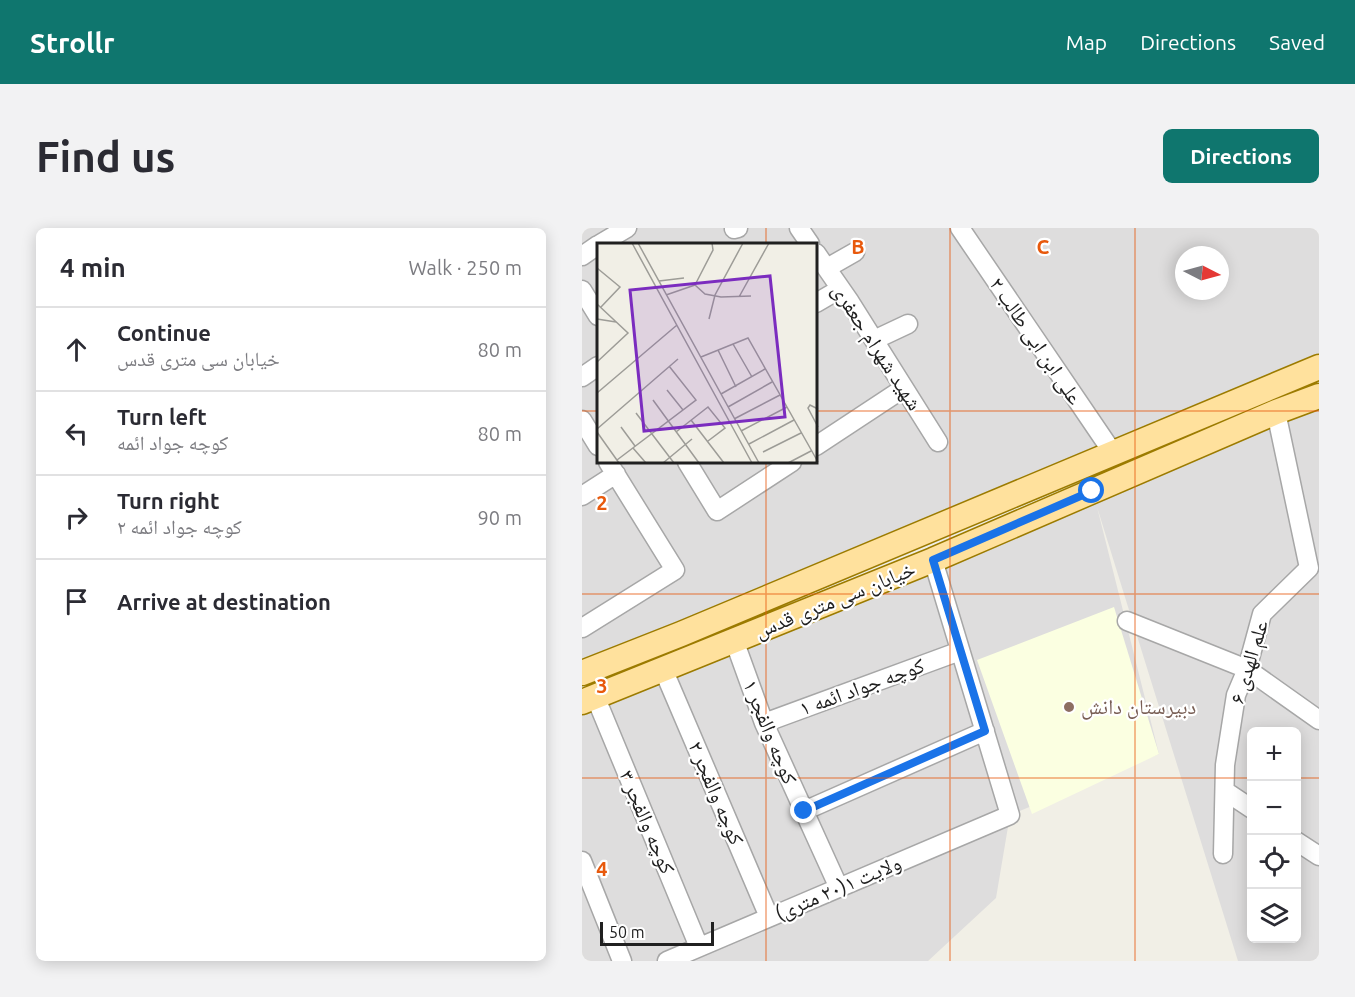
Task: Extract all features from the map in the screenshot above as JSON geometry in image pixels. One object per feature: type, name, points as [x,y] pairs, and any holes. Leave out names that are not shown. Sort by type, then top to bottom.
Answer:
[{"type":"main road","name":"خیابان سی متری قدس","points":[[582,673],[1319,367]]},
{"type":"main road","name":"خیابان سی متری قدس","points":[[588,699],[933,560],[1276,412],[1319,396]]},
{"type":"street","points":[[602,243],[627,228]]},
{"type":"street","points":[[799,228],[809,243]]},
{"type":"street","name":"علی ابن ابی طالب ۲","points":[[960,228],[1113,453]]},
{"type":"street","points":[[582,256],[597,246]]},
{"type":"street","points":[[827,268],[855,252]]},
{"type":"street","name":"شهید شهرام جعفری","points":[[818,256],[938,442]]},
{"type":"street","points":[[818,302],[840,289]]},
{"type":"street","points":[[582,290],[597,314]]},
{"type":"street","points":[[874,340],[908,324]]},
{"type":"street","points":[[582,377],[597,367]]},
{"type":"street","points":[[818,445],[904,388]]},
{"type":"street","name":"علم الهدی ۶","points":[[1223,854],[1225,765],[1236,695],[1247,669],[1262,614],[1314,571],[1276,412]]},
{"type":"street","points":[[582,420],[597,444]]},
{"type":"street","points":[[688,464],[717,511],[789,464]]},
{"type":"street","points":[[582,496],[612,468],[675,570],[582,628]]},
{"type":"street","points":[[804,811],[985,731],[933,560]]},
{"type":"street","points":[[1127,621],[1247,669],[1319,720]]},
{"type":"street","name":"کوچه والفجر ۱","points":[[734,640],[764,723],[838,888]]},
{"type":"street","name":"کوچه جواد ائمه ۱","points":[[764,723],[960,651]]},
{"type":"street","name":"کوچه والفجر ۲","points":[[663,669],[770,917]]},
{"type":"street","name":"کوچه والفجر ۳","points":[[588,699],[699,947]]},
{"type":"street","name":"ولایت ۱(۲۰ متری)","points":[[667,961],[1010,814],[985,731]]},
{"type":"street","points":[[1225,791],[1247,806]]},
{"type":"street","points":[[1301,844],[1319,856]]},
{"type":"street","points":[[582,861],[622,961]]},
{"type":"shaded area","points":[[582,228],[1319,228],[1319,355],[983,507],[582,673]]},
{"type":"shaded area","points":[[1319,397],[1319,961],[1238,961],[1097,507],[1159,754],[1010,815],[996,898],[928,961],[582,961],[582,706]]},
{"type":"shaded area","name":"دبیرستان دانش","points":[[1114,607],[1159,754],[1032,814],[977,660]]},
{"type":"place","name":"دبیرستان دانش","points":[[1069,707]]},
{"type":"route","points":[[804,811],[985,731],[933,560],[1092,491]]}]
